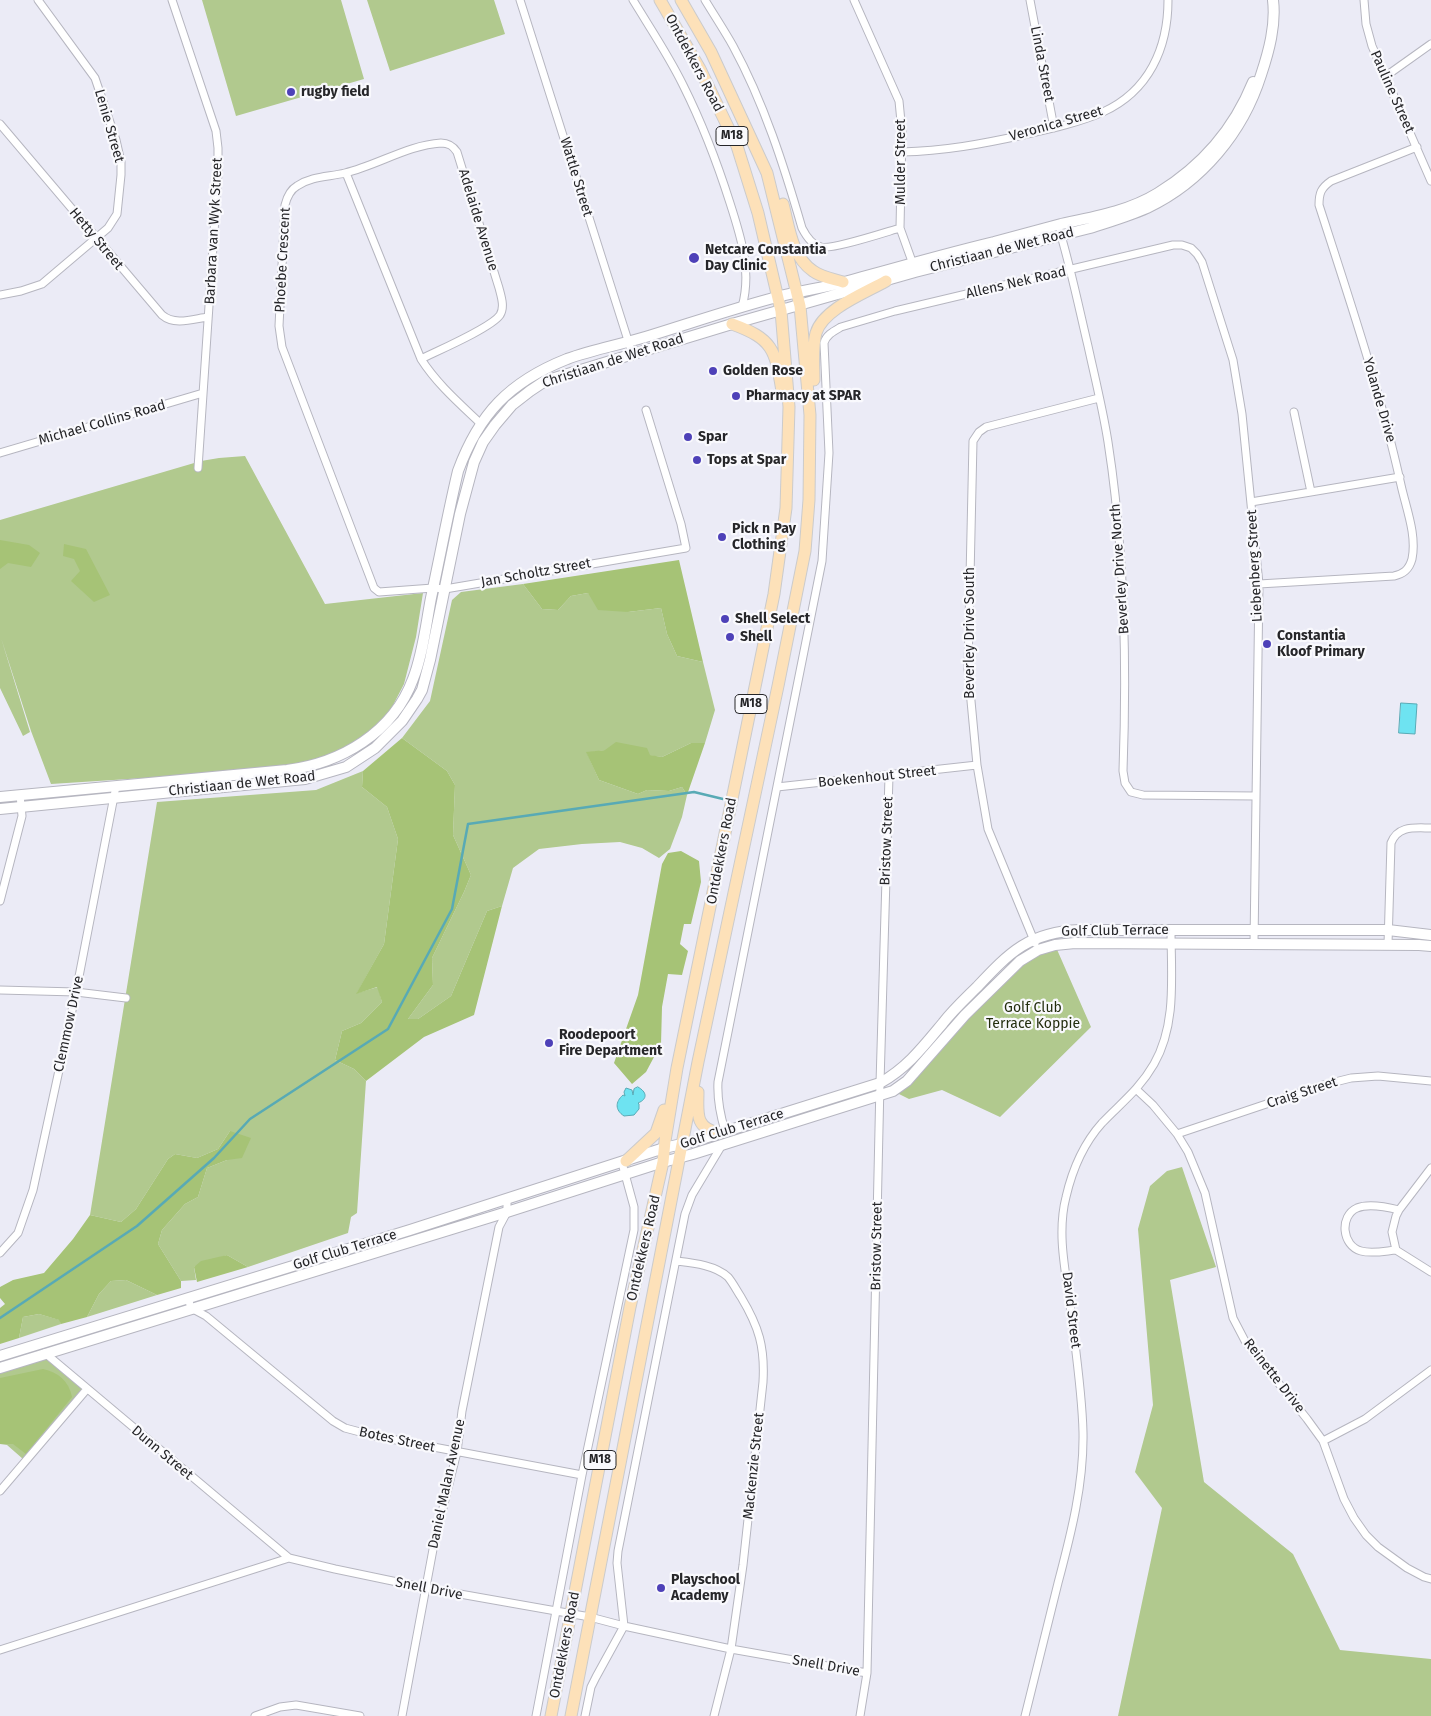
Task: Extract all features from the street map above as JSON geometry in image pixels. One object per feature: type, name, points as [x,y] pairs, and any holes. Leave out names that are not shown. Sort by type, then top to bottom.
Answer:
[{"type":"main road","name":"Ontdekkers Road","points":[[551,1716],[630,1307],[663,1162],[677,1068],[774,594],[786,508],[789,426],[787,364],[781,311],[758,213],[737,146],[700,69],[660,0]]},
{"type":"main road","name":"Ontdekkers Road","points":[[571,1716],[698,1062],[805,551],[809,500],[810,416],[800,306],[767,174],[712,52],[681,0]]},
{"type":"main road","name":"Christiaan de Wet Road","points":[[1060,230],[1132,206],[1156,194],[1188,173],[1213,150],[1235,118],[1252,84],[1260,62],[1268,0]]},
{"type":"main road","name":"Christiaan de Wet Road","points":[[0,797],[306,768],[326,762],[360,744],[382,727],[391,717],[413,679],[458,471],[466,449],[480,422],[502,398],[532,375],[567,359],[628,343],[778,296],[914,267],[1060,230],[1117,220],[1148,208],[1177,191],[1209,163],[1237,129],[1254,97],[1267,58],[1273,20],[1273,0]]},
{"type":"main road","points":[[767,174],[782,203],[793,244],[801,260],[814,272],[843,282]]},
{"type":"main road","name":"Christiaan de Wet Road","points":[[0,809],[305,779],[346,767],[384,741],[402,721],[422,690],[460,514],[474,462],[483,442],[512,405],[530,390],[545,381],[732,324],[886,281],[914,267]]},
{"type":"main road","points":[[809,500],[815,466],[814,354],[816,332],[830,314],[886,281]]},
{"type":"main road","points":[[732,324],[756,335],[774,352],[789,426]]},
{"type":"main road","name":"Golf Club Terrace","points":[[0,1356],[495,1203],[664,1148],[722,1136],[893,1090],[907,1081],[997,982],[1036,945],[1053,932],[1388,930],[1431,935]]},
{"type":"main road","name":"Golf Club Terrace","points":[[0,1368],[191,1308],[502,1217],[626,1174],[694,1154],[722,1136],[880,1084],[894,1076],[908,1064],[948,1016],[1015,950],[1036,945],[1075,943],[1388,944],[1431,946]]},
{"type":"main road","points":[[698,1062],[699,1118],[702,1126],[722,1136]]},
{"type":"main road","points":[[624,1162],[656,1133],[677,1068]]},
{"type":"street","name":"Lenie Street","points":[[0,295],[26,290],[42,284],[97,239],[112,224],[118,208],[121,176],[120,162],[116,140],[97,83],[92,73],[38,0]]},
{"type":"street","name":"Barbara van Wyk Street","points":[[172,0],[214,123],[218,140],[218,173],[198,468]]},
{"type":"street","name":"Wattle Street","points":[[520,0],[632,354]]},
{"type":"street","name":"Ontdekkers Road","points":[[632,0],[684,86],[717,164],[737,225],[745,259],[745,295],[742,307]]},
{"type":"street","points":[[705,0],[733,47],[756,94],[776,142],[802,228],[808,238],[822,248],[830,248],[900,228]]},
{"type":"street","name":"Mulder Street","points":[[854,0],[899,102],[902,152],[900,228],[914,267]]},
{"type":"street","name":"Linda Street","points":[[1030,0],[1054,128]]},
{"type":"street","name":"Veronica Street","points":[[902,152],[934,152],[963,148],[1054,128],[1105,111],[1125,98],[1141,83],[1156,61],[1166,32],[1168,0]]},
{"type":"street","name":"Pauline Street","points":[[1364,0],[1368,35],[1431,181]]},
{"type":"street","points":[[1386,76],[1431,44]]},
{"type":"street","name":"Hetty Street","points":[[0,124],[151,303],[166,318],[176,321],[208,317]]},
{"type":"street","name":"Adelaide Avenue","points":[[346,173],[426,146],[442,143],[450,144],[457,152],[500,288],[502,307],[500,314],[488,325],[421,359]]},
{"type":"street","name":"Yolande Drive","points":[[1259,584],[1394,576],[1408,569],[1412,561],[1412,542],[1400,477],[1376,382],[1319,205],[1319,193],[1331,181],[1417,147]]},
{"type":"street","points":[[346,173],[421,359],[440,384],[480,422]]},
{"type":"street","name":"Phoebe Crescent","points":[[346,173],[307,180],[293,189],[287,197],[279,326],[280,337],[284,356],[374,588],[378,592],[385,592]]},
{"type":"street","name":"Beverley Drive North","points":[[1060,230],[1108,442],[1120,550],[1125,637],[1123,771],[1125,783],[1131,792],[1143,795],[1256,796]]},
{"type":"street","name":"Allens Nek Road","points":[[777,788],[822,561],[829,453],[825,339],[833,332],[858,322],[895,311],[1173,245]]},
{"type":"street","name":"Liebenberg Street","points":[[1173,245],[1191,248],[1202,262],[1233,360],[1242,414],[1259,584],[1254,943]]},
{"type":"street","name":"Michael Collins Road","points":[[0,453],[204,394]]},
{"type":"street","name":"Beverley Drive South","points":[[1036,945],[988,829],[982,806],[968,669],[973,442],[979,432],[986,427],[1099,398]]},
{"type":"street","name":"Jan Scholtz Street","points":[[385,592],[433,588],[445,589],[686,548],[682,528],[646,410]]},
{"type":"street","points":[[1294,412],[1311,492]]},
{"type":"street","points":[[1252,502],[1400,477]]},
{"type":"street","name":"Boekenhout Street","points":[[777,788],[977,765]]},
{"type":"street","name":"Bristow Street","points":[[860,1716],[867,1673],[889,776]]},
{"type":"street","name":"Clemmow Drive","points":[[0,1254],[18,1233],[33,1190],[76,992],[116,797],[116,786]]},
{"type":"street","points":[[585,1716],[591,1688],[624,1626],[617,1563],[618,1551],[685,1214],[722,1136],[717,1096],[718,1082],[777,788]]},
{"type":"street","points":[[0,901],[20,827],[22,807],[20,795]]},
{"type":"street","points":[[1388,944],[1390,852],[1393,838],[1405,829],[1431,828]]},
{"type":"street","name":"David Street","points":[[1024,1716],[1078,1500],[1081,1469],[1083,1433],[1076,1353],[1063,1246],[1062,1225],[1065,1198],[1078,1161],[1090,1140],[1102,1124],[1137,1090],[1154,1063],[1165,1038],[1171,1005],[1172,930]]},
{"type":"street","points":[[0,990],[76,992],[126,998]]},
{"type":"street","name":"Craig Street","points":[[1177,1134],[1323,1085],[1351,1078],[1402,1076],[1431,1080]]},
{"type":"street","name":"Reinette Drive","points":[[1137,1090],[1153,1105],[1177,1134],[1188,1152],[1205,1193],[1233,1318],[1245,1341],[1307,1418],[1323,1441],[1344,1499],[1366,1535],[1392,1558],[1424,1577],[1431,1579]]},
{"type":"street","name":"Ontdekkers Road","points":[[536,1716],[582,1475],[634,1230],[634,1207],[624,1162]]},
{"type":"street","points":[[1396,1250],[1392,1232],[1399,1210],[1431,1168]]},
{"type":"street","name":"Daniel Malan Avenue","points":[[402,1716],[434,1544],[457,1452],[462,1411],[507,1199]]},
{"type":"street","name":"Daniel Malan Avenue","points":[[495,1203],[502,1217]]},
{"type":"street","points":[[1399,1210],[1385,1207],[1357,1208],[1347,1219],[1345,1233],[1350,1244],[1358,1250],[1377,1252],[1396,1250],[1431,1272]]},
{"type":"street","name":"Mackenzie Street","points":[[676,1261],[695,1263],[715,1269],[728,1277],[746,1305],[756,1327],[762,1344],[764,1366],[743,1565],[731,1649],[714,1716]]},
{"type":"street","points":[[188,1298],[191,1308]]},
{"type":"street","name":"Botes Street","points":[[191,1308],[206,1316],[320,1412],[345,1428],[375,1436],[582,1475]]},
{"type":"street","points":[[42,1343],[45,1354]]},
{"type":"street","name":"Dunn Street","points":[[45,1354],[289,1558]]},
{"type":"street","points":[[1323,1441],[1365,1419],[1431,1370]]},
{"type":"street","points":[[0,1491],[87,1389]]},
{"type":"street","points":[[0,1650],[289,1558]]},
{"type":"street","name":"Snell Drive","points":[[289,1558],[334,1570],[590,1617],[731,1649],[867,1673]]},
{"type":"street","points":[[255,1716],[296,1705],[360,1716]]},
{"type":"green space","points":[[202,0],[341,0],[364,79],[236,116]]},
{"type":"green space","points":[[367,0],[494,0],[505,34],[390,71]]},
{"type":"green space","points":[[245,456],[325,604],[423,593],[416,637],[404,684],[390,711],[370,733],[338,753],[284,769],[51,784],[31,731],[1,638],[30,732],[23,736],[0,688],[0,520],[201,461]]},
{"type":"green space","points":[[0,540],[29,545],[40,553],[31,567],[8,563],[0,569]]},
{"type":"green space","points":[[64,544],[86,549],[110,595],[94,602],[71,581],[80,571],[74,559],[63,556]]},
{"type":"green space","points":[[679,560],[703,662],[677,656],[667,634],[661,608],[628,612],[598,610],[588,593],[571,596],[558,610],[542,609],[523,584]]},
{"type":"green space","points":[[523,584],[542,609],[558,610],[571,596],[588,593],[628,612],[661,608],[667,634],[677,656],[703,662],[715,710],[705,743],[691,743],[662,757],[605,750],[587,753],[599,780],[638,794],[647,790],[669,791],[682,787],[687,795],[682,817],[670,849],[659,858],[642,848],[620,842],[539,849],[513,868],[502,906],[487,911],[451,996],[418,1019],[408,1019],[433,985],[432,958],[471,875],[453,835],[455,785],[447,771],[402,738],[430,701],[452,600],[461,592]]},
{"type":"green space","points":[[402,738],[447,771],[455,785],[453,835],[471,875],[432,958],[433,985],[408,1019],[418,1019],[451,996],[487,911],[502,906],[474,1015],[424,1037],[366,1081],[354,1069],[335,1060],[342,1031],[361,1023],[382,1002],[377,987],[356,994],[384,944],[398,839],[387,807],[362,787],[363,771]]},
{"type":"green space","points":[[616,742],[647,748],[650,755],[662,757],[691,743],[705,743],[687,795],[682,787],[669,791],[647,790],[638,794],[599,780],[586,752],[605,750]]},
{"type":"green space","points":[[363,771],[362,787],[387,807],[398,839],[384,944],[357,993],[378,987],[382,1002],[361,1023],[342,1031],[335,1060],[354,1069],[366,1081],[357,1213],[351,1217],[348,1233],[248,1267],[227,1255],[194,1267],[196,1280],[181,1281],[158,1244],[162,1230],[185,1204],[198,1197],[207,1168],[227,1160],[230,1131],[218,1149],[197,1158],[175,1154],[168,1159],[136,1209],[121,1222],[90,1215],[157,802],[316,790]]},
{"type":"green space","points":[[681,851],[699,861],[701,882],[691,924],[684,924],[680,944],[688,951],[682,975],[668,974],[662,1007],[661,1044],[646,1072],[632,1084],[614,1063],[638,995],[662,864],[668,853]]},
{"type":"green space","name":"Golf Club Terrace Koppie","points":[[1055,945],[1091,1027],[1000,1117],[942,1090],[909,1099],[893,1091],[1020,961]]},
{"type":"green space","points":[[230,1131],[251,1138],[242,1158],[227,1160],[207,1168],[198,1197],[185,1204],[162,1230],[158,1244],[181,1281],[181,1288],[157,1295],[126,1280],[111,1281],[99,1294],[87,1317],[61,1324],[59,1320],[39,1314],[23,1317],[19,1338],[0,1344],[0,1308],[5,1304],[0,1298],[0,1287],[13,1280],[44,1273],[73,1239],[90,1215],[121,1222],[136,1209],[168,1159],[175,1154],[197,1158],[218,1149]]},
{"type":"green space","points":[[1182,1167],[1216,1267],[1170,1280],[1204,1482],[1293,1554],[1340,1650],[1431,1659],[1431,1716],[1118,1716],[1162,1508],[1135,1472],[1153,1405],[1138,1229],[1150,1186],[1167,1171]]},
{"type":"green space","points":[[227,1255],[248,1267],[197,1282],[194,1267],[201,1261]]},
{"type":"green space","points":[[126,1280],[157,1295],[87,1317],[99,1294],[111,1281]]},
{"type":"green space","points":[[39,1314],[60,1320],[61,1324],[19,1338],[23,1317]]},
{"type":"green space","points":[[46,1359],[83,1389],[23,1459],[7,1445],[0,1444],[0,1373]]},
{"type":"green space","points":[[43,1369],[53,1372],[62,1378],[71,1391],[72,1397],[26,1454],[13,1444],[0,1444],[0,1378]]},
{"type":"water","points":[[1401,703],[1417,704],[1415,734],[1399,733]]},
{"type":"water","points":[[638,1087],[645,1093],[645,1097],[638,1103],[639,1109],[634,1115],[624,1116],[618,1109],[617,1103],[623,1095],[625,1096],[626,1088],[632,1090],[633,1095],[634,1089]]},
{"type":"waterway","points":[[0,1318],[137,1226],[214,1158],[250,1119],[388,1029],[452,909],[468,824],[694,792],[723,799]]},
{"type":"place","name":"rugby field","points":[[291,92]]},
{"type":"place","name":"Netcare Constantia Day Clinic","points":[[694,258]]},
{"type":"place","name":"Golden Rose","points":[[713,371]]},
{"type":"place","name":"Pharmacy at SPAR","points":[[736,396]]},
{"type":"place","name":"Spar","points":[[688,437]]},
{"type":"place","name":"Tops at Spar","points":[[697,460]]},
{"type":"place","name":"Pick n Pay Clothing","points":[[722,537]]},
{"type":"place","name":"Shell Select","points":[[725,619]]},
{"type":"place","name":"Shell","points":[[730,637]]},
{"type":"place","name":"Constantia Kloof Primary","points":[[1267,644]]},
{"type":"place","name":"Roodepoort Fire Department","points":[[549,1043]]},
{"type":"place","name":"Playschool Academy","points":[[661,1588]]}]
